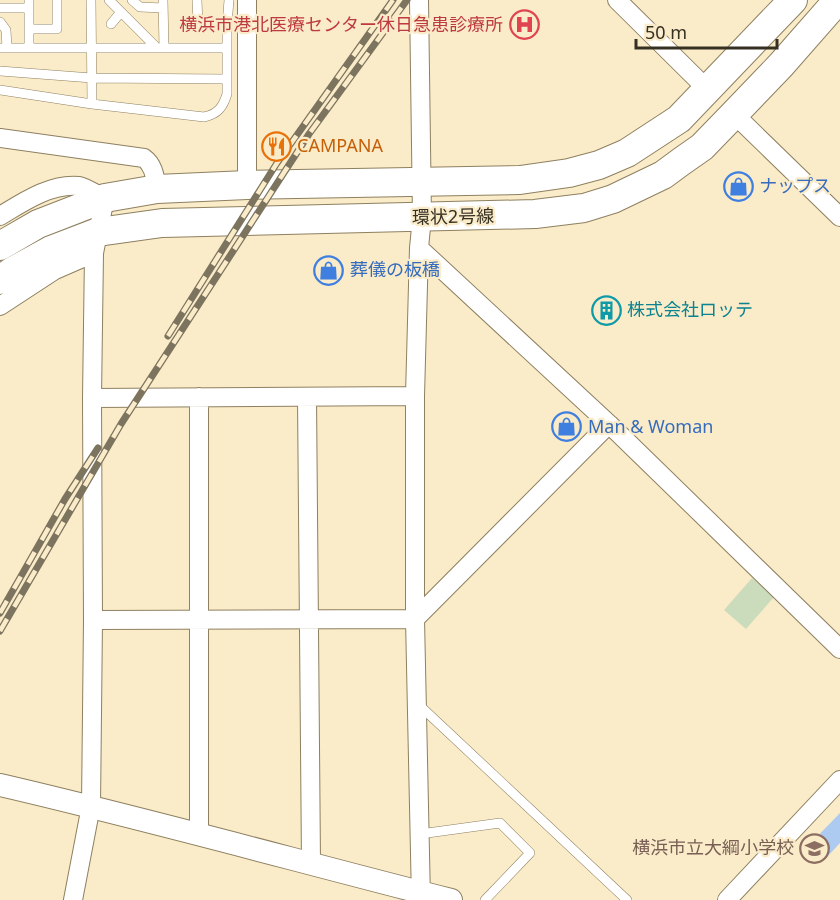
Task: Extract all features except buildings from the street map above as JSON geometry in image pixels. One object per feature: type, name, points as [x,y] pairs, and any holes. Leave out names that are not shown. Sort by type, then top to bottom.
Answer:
[{"type":"main road","name":"環状2号線","points":[[0,246],[38,224],[105,198],[157,189],[520,180],[569,173],[599,165],[627,153],[679,119],[793,0]]},
{"type":"main road","name":"環状2号線","points":[[0,280],[51,250],[96,243],[162,223],[535,214],[584,208],[613,199],[663,175],[702,147],[781,65],[838,0]]},
{"type":"street","points":[[247,185],[248,0]]},
{"type":"street","points":[[419,0],[422,217],[419,248],[416,396],[415,619],[421,896]]},
{"type":"street","points":[[617,0],[707,89]]},
{"type":"street","points":[[734,114],[840,216]]},
{"type":"street","points":[[0,138],[144,158],[152,169],[157,189]]},
{"type":"street","points":[[0,216],[26,200],[54,188],[80,186],[105,198],[96,243],[92,398],[91,806],[73,900]]},
{"type":"street","points":[[0,306],[96,243]]},
{"type":"street","points":[[419,248],[609,423],[840,649]]},
{"type":"street","points":[[92,398],[416,396]]},
{"type":"street","points":[[199,397],[199,833]]},
{"type":"street","points":[[307,397],[310,863]]},
{"type":"street","points":[[93,620],[415,619],[609,423]]},
{"type":"street","points":[[727,900],[840,780]]},
{"type":"street","points":[[0,785],[199,833],[421,896],[451,900]]},
{"type":"lane","points":[[29,29],[57,29],[57,0]]},
{"type":"lane","points":[[91,0],[92,104]]},
{"type":"lane","points":[[109,0],[160,48]]},
{"type":"lane","points":[[132,0],[140,7],[163,4],[160,48]]},
{"type":"lane","points":[[197,0],[198,25],[227,25]]},
{"type":"lane","points":[[0,90],[92,104],[204,117],[212,115],[220,110],[227,94],[229,0]]},
{"type":"lane","points":[[0,8],[29,4],[29,48]]},
{"type":"lane","points":[[111,24],[122,12]]},
{"type":"lane","points":[[0,22],[6,30],[3,48],[227,48]]},
{"type":"lane","points":[[0,71],[92,78],[227,79]]},
{"type":"lane","points":[[417,702],[627,900]]},
{"type":"lane","points":[[420,834],[500,823],[530,852],[485,900]]},
{"type":"green space","points":[[752,578],[774,597],[746,629],[724,610]]},
{"type":"water","points":[[840,813],[840,843],[826,858],[811,843]]},
{"type":"railway","points":[[168,336],[277,163],[393,0]]},
{"type":"railway","points":[[0,631],[121,424],[309,134],[407,0]]},
{"type":"railway","points":[[0,613],[65,499],[98,448]]},
{"type":"place","name":"横浜市港北医療センター休日急患診療所","points":[[524,25]]},
{"type":"place","name":"CAMPANA","points":[[276,146]]},
{"type":"place","name":"ナップス","points":[[738,186]]},
{"type":"place","name":"葬儀の板橋","points":[[329,270]]},
{"type":"place","name":"株式会社ロッテ","points":[[606,310]]},
{"type":"place","name":"Man & Woman","points":[[567,427]]},
{"type":"place","name":"横浜市立大綱小学校","points":[[815,848]]}]
